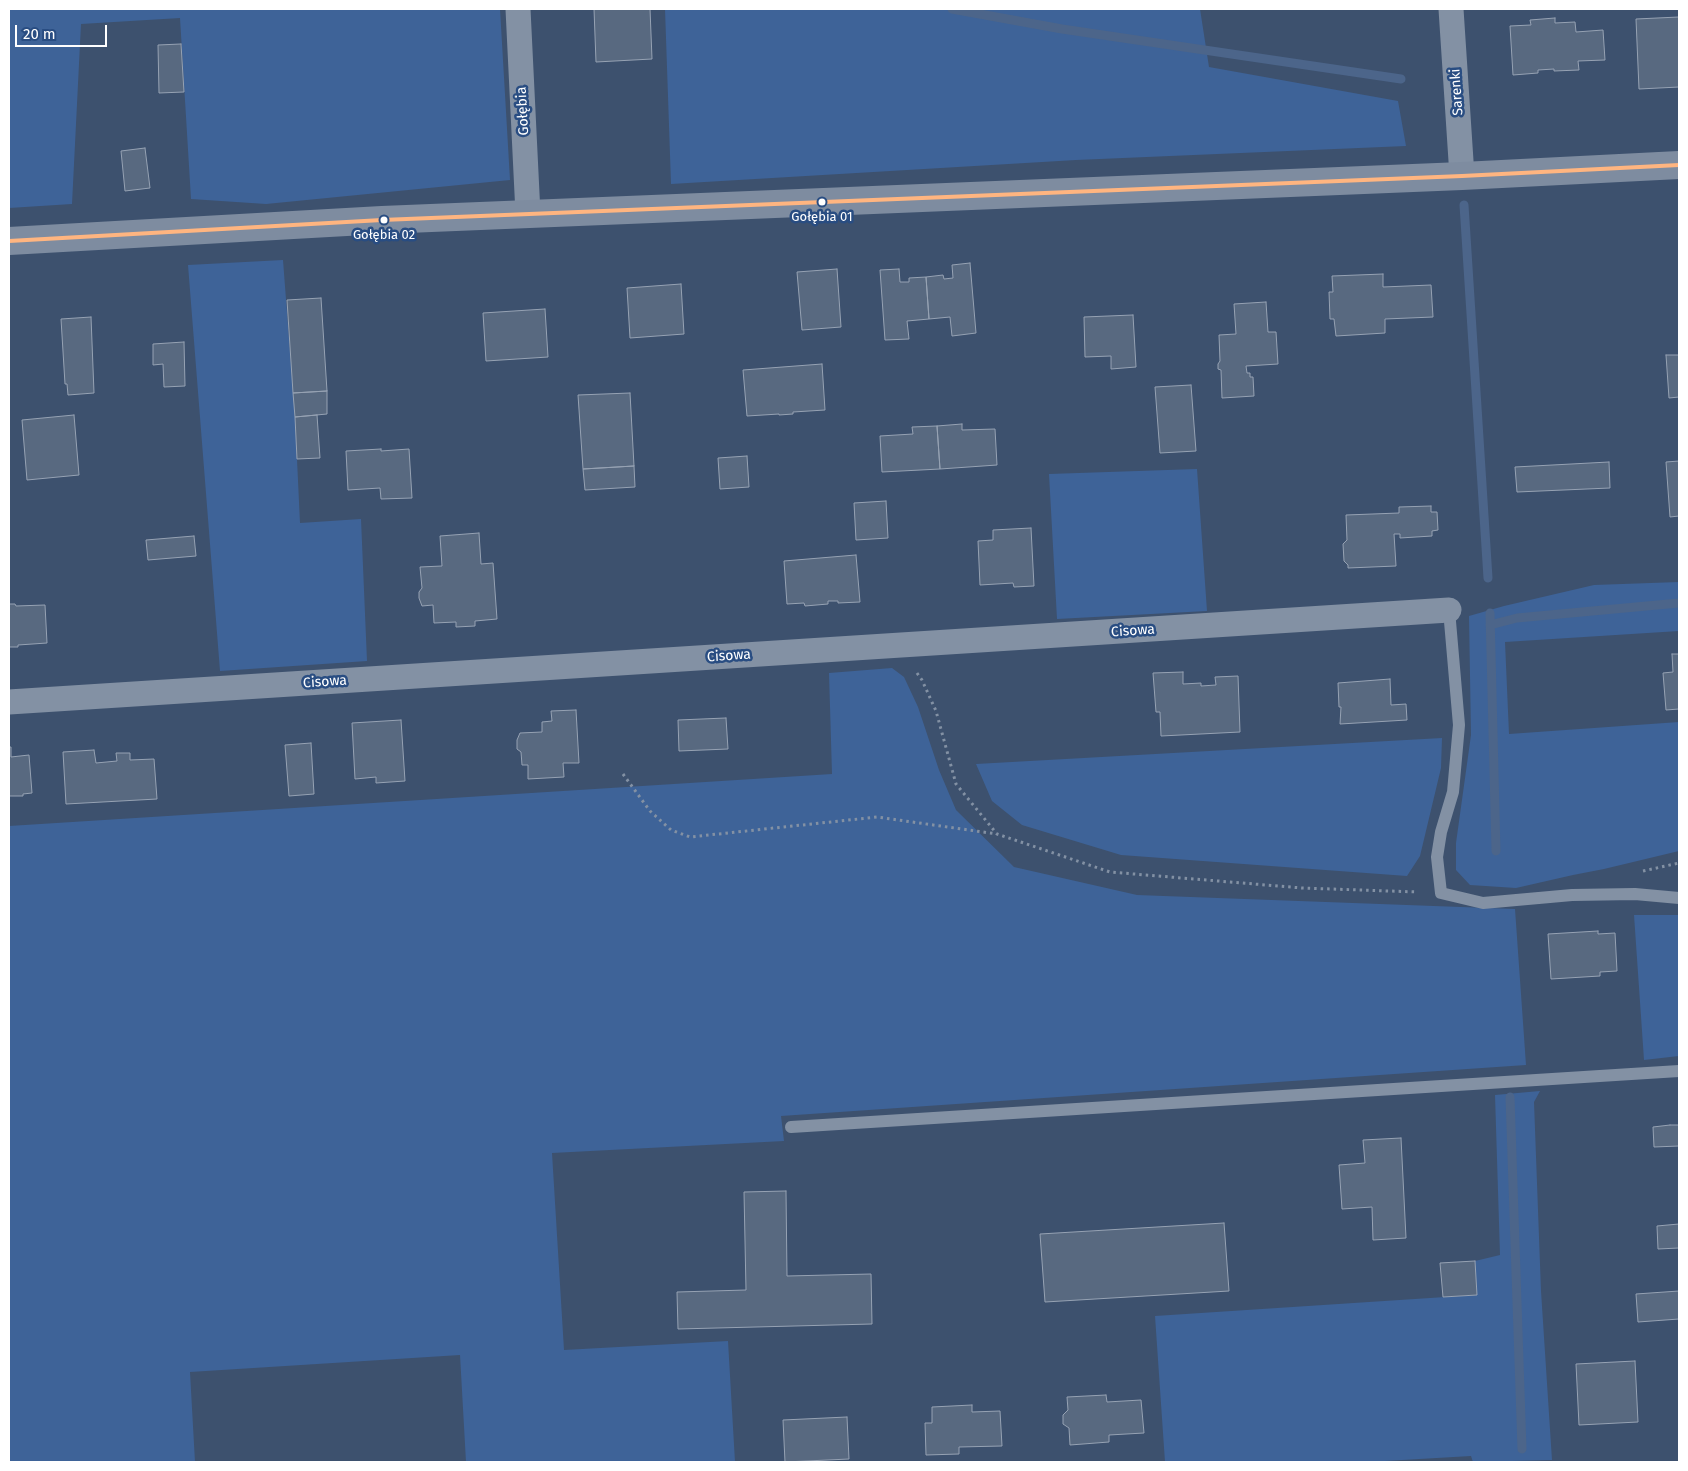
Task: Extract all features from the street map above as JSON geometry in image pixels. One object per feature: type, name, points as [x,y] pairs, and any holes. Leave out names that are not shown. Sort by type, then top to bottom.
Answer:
[{"type":"street","name":"Gołębia","points":[[518,9],[528,214]]},
{"type":"street","name":"Sarenki","points":[[1452,9],[1462,176]]},
{"type":"street","points":[[9,241],[372,220],[1462,176],[1679,165]]},
{"type":"street","name":"Cisowa","points":[[9,702],[1449,610]]},
{"type":"lane","points":[[1449,610],[1459,726],[1453,792],[1441,832],[1438,857],[1441,893],[1483,902],[1572,895],[1635,894],[1679,898]]},
{"type":"lane","points":[[791,1127],[1679,1071]]},
{"type":"path","points":[[898,645],[922,680],[936,711],[956,784],[998,834]]},
{"type":"path","points":[[623,774],[650,811],[671,830],[690,837],[877,818],[998,834],[1110,872],[1302,888],[1441,893]]},
{"type":"shaded area","points":[[9,9],[500,9],[510,180],[266,204],[191,199],[180,18],[81,24],[72,204],[9,208]]},
{"type":"shaded area","points":[[665,9],[1200,9],[1209,67],[1398,101],[1406,146],[1076,160],[671,184]]},
{"type":"shaded area","points":[[283,260],[295,417],[300,523],[361,519],[367,661],[220,671],[188,265]]},
{"type":"shaded area","points":[[1197,469],[1207,611],[1057,619],[1049,474]]},
{"type":"shaded area","points":[[1679,582],[1679,631],[1505,642],[1509,734],[1679,722],[1679,851],[1516,888],[1470,885],[1456,870],[1456,843],[1471,735],[1469,616],[1594,585]]},
{"type":"shaded area","points":[[892,668],[904,677],[918,707],[939,770],[956,810],[1014,867],[1137,895],[1515,909],[1526,1065],[781,1116],[784,1141],[552,1153],[564,1350],[728,1341],[735,1462],[466,1462],[460,1355],[190,1372],[195,1462],[9,1462],[9,826],[832,774],[829,673]]},
{"type":"shaded area","points":[[1442,738],[1441,768],[1420,856],[1407,876],[1121,855],[1022,825],[992,801],[976,764]]},
{"type":"shaded area","points":[[1634,915],[1679,915],[1679,1056],[1644,1060]]},
{"type":"shaded area","points":[[1540,1091],[1534,1102],[1541,1291],[1552,1460],[1473,1462],[1471,1456],[1368,1462],[1165,1462],[1155,1316],[1476,1295],[1475,1261],[1500,1255],[1495,1095]]},
{"type":"building","points":[[594,9],[650,9],[652,59],[596,62]]},
{"type":"building","points":[[1679,17],[1679,87],[1639,89],[1636,19]]},
{"type":"building","points":[[1555,18],[1555,23],[1575,22],[1576,32],[1603,30],[1605,60],[1578,61],[1579,70],[1538,70],[1538,73],[1513,75],[1510,26],[1531,25],[1530,20]]},
{"type":"building","points":[[181,44],[184,92],[159,93],[158,45]]},
{"type":"building","points":[[145,148],[150,188],[125,191],[121,151]]},
{"type":"building","points":[[970,263],[976,333],[952,336],[950,317],[929,319],[926,277],[943,275],[944,279],[953,278],[952,265]]},
{"type":"building","points":[[837,269],[841,327],[802,330],[797,272]]},
{"type":"building","points":[[899,269],[900,282],[909,282],[909,278],[926,277],[929,319],[907,321],[909,339],[885,340],[880,270]]},
{"type":"building","points":[[1383,274],[1383,287],[1431,285],[1433,317],[1385,319],[1385,333],[1336,336],[1334,319],[1330,319],[1329,292],[1333,292],[1332,276]]},
{"type":"building","points":[[681,284],[684,334],[630,338],[627,288]]},
{"type":"building","points":[[321,298],[327,391],[293,393],[287,300]]},
{"type":"building","points":[[1266,302],[1268,332],[1276,332],[1278,364],[1246,366],[1247,373],[1250,373],[1250,377],[1253,377],[1254,396],[1222,398],[1221,370],[1218,369],[1220,361],[1219,335],[1236,334],[1234,304]]},
{"type":"building","points":[[545,309],[548,357],[486,361],[483,313]]},
{"type":"building","points":[[1133,315],[1136,367],[1111,369],[1111,356],[1085,357],[1084,317]]},
{"type":"building","points":[[91,317],[94,393],[68,395],[67,384],[65,384],[61,319]]},
{"type":"building","points":[[184,342],[185,386],[164,387],[163,364],[153,365],[153,344]]},
{"type":"building","points":[[1666,355],[1679,355],[1679,397],[1669,398]]},
{"type":"building","points":[[822,364],[825,410],[793,412],[793,414],[747,416],[743,370]]},
{"type":"building","points":[[1191,385],[1196,451],[1160,453],[1155,387]]},
{"type":"building","points":[[327,391],[327,414],[295,417],[293,393]]},
{"type":"building","points":[[630,393],[634,466],[583,469],[578,395]]},
{"type":"building","points":[[74,415],[79,475],[27,480],[22,420]]},
{"type":"building","points":[[317,415],[320,458],[297,459],[295,417]]},
{"type":"building","points":[[962,424],[962,430],[995,429],[997,465],[940,469],[937,426]]},
{"type":"building","points":[[937,426],[940,469],[882,472],[880,436],[913,434],[912,427]]},
{"type":"building","points":[[381,449],[381,451],[409,449],[412,498],[381,499],[380,488],[348,490],[346,451]]},
{"type":"building","points":[[747,456],[749,487],[720,489],[718,458]]},
{"type":"building","points":[[1679,461],[1679,516],[1670,517],[1666,462]]},
{"type":"building","points":[[1609,462],[1610,488],[1517,492],[1515,467]]},
{"type":"building","points":[[634,466],[635,487],[585,490],[583,469]]},
{"type":"building","points":[[886,501],[888,538],[856,540],[854,503]]},
{"type":"building","points":[[1431,506],[1431,512],[1437,512],[1438,530],[1432,531],[1432,536],[1400,538],[1400,534],[1394,534],[1396,566],[1348,568],[1344,561],[1343,544],[1347,540],[1346,515],[1399,513],[1399,507]]},
{"type":"building","points":[[1031,528],[1034,586],[1014,587],[1013,583],[980,585],[978,541],[993,540],[993,530]]},
{"type":"building","points":[[479,533],[481,564],[493,563],[497,619],[475,621],[475,626],[456,627],[456,622],[434,623],[433,605],[422,606],[419,598],[419,592],[422,588],[420,567],[442,566],[440,536]]},
{"type":"building","points":[[194,536],[196,556],[148,560],[146,540]]},
{"type":"building","points":[[856,555],[860,602],[838,603],[838,601],[828,601],[828,604],[805,606],[804,603],[787,604],[784,561]]},
{"type":"building","points":[[9,604],[15,604],[16,606],[45,605],[47,643],[9,647]]},
{"type":"building","points":[[1672,654],[1679,654],[1679,709],[1666,710],[1663,673],[1673,672]]},
{"type":"building","points":[[1183,672],[1183,684],[1201,683],[1201,686],[1216,685],[1215,677],[1238,676],[1240,732],[1161,736],[1160,712],[1156,712],[1153,673]]},
{"type":"building","points":[[1390,679],[1391,705],[1406,704],[1407,720],[1340,724],[1341,707],[1339,707],[1338,683]]},
{"type":"building","points":[[576,710],[579,763],[563,763],[564,777],[528,779],[528,765],[522,765],[521,752],[517,749],[517,740],[520,733],[542,732],[542,722],[552,721],[551,711]]},
{"type":"building","points":[[726,718],[728,749],[679,751],[678,720]]},
{"type":"building","points":[[401,720],[405,781],[376,783],[376,777],[355,779],[352,723]]},
{"type":"building","points":[[311,743],[314,794],[289,796],[285,745]]},
{"type":"building","points":[[9,747],[11,747],[11,757],[29,755],[32,793],[23,794],[23,796],[9,796]]},
{"type":"building","points":[[94,750],[96,763],[117,761],[116,753],[130,753],[130,760],[154,759],[157,799],[66,804],[63,752]]},
{"type":"building","points":[[1598,931],[1598,934],[1615,933],[1617,971],[1600,972],[1600,976],[1551,979],[1548,934]]},
{"type":"building","points":[[1679,1125],[1679,1146],[1654,1147],[1653,1127]]},
{"type":"building","points":[[1401,1138],[1406,1238],[1373,1240],[1372,1207],[1342,1209],[1339,1165],[1365,1163],[1363,1140]]},
{"type":"building","points":[[786,1191],[787,1276],[871,1274],[872,1324],[678,1329],[677,1292],[746,1290],[744,1192]]},
{"type":"building","points":[[1224,1223],[1229,1291],[1045,1302],[1040,1234]]},
{"type":"building","points":[[1679,1224],[1679,1248],[1658,1249],[1657,1226]]},
{"type":"building","points":[[1475,1261],[1477,1295],[1443,1297],[1440,1263]]},
{"type":"building","points":[[1679,1291],[1679,1319],[1638,1322],[1636,1294]]},
{"type":"building","points":[[1635,1361],[1638,1422],[1579,1425],[1576,1364]]},
{"type":"building","points":[[1106,1395],[1107,1402],[1141,1400],[1144,1433],[1109,1435],[1109,1442],[1070,1445],[1069,1428],[1063,1424],[1063,1415],[1068,1410],[1067,1397]]},
{"type":"building","points":[[972,1405],[972,1412],[1000,1411],[1002,1446],[959,1447],[959,1454],[926,1455],[925,1423],[932,1423],[932,1407]]},
{"type":"building","points":[[847,1417],[849,1459],[785,1462],[783,1420]]},
{"type":"waterway","points":[[952,9],[1062,29],[1401,79]]},
{"type":"waterway","points":[[1464,205],[1488,578]]},
{"type":"waterway","points":[[1490,625],[1517,618],[1679,603]]},
{"type":"waterway","points":[[1490,613],[1496,851]]},
{"type":"waterway","points":[[1510,1097],[1522,1449]]},
{"type":"transit line","points":[[9,241],[382,220],[1462,176],[1679,165]]},
{"type":"place","name":"Gołębia 01","points":[[822,202]]},
{"type":"place","name":"Gołębia 02","points":[[384,220]]}]
